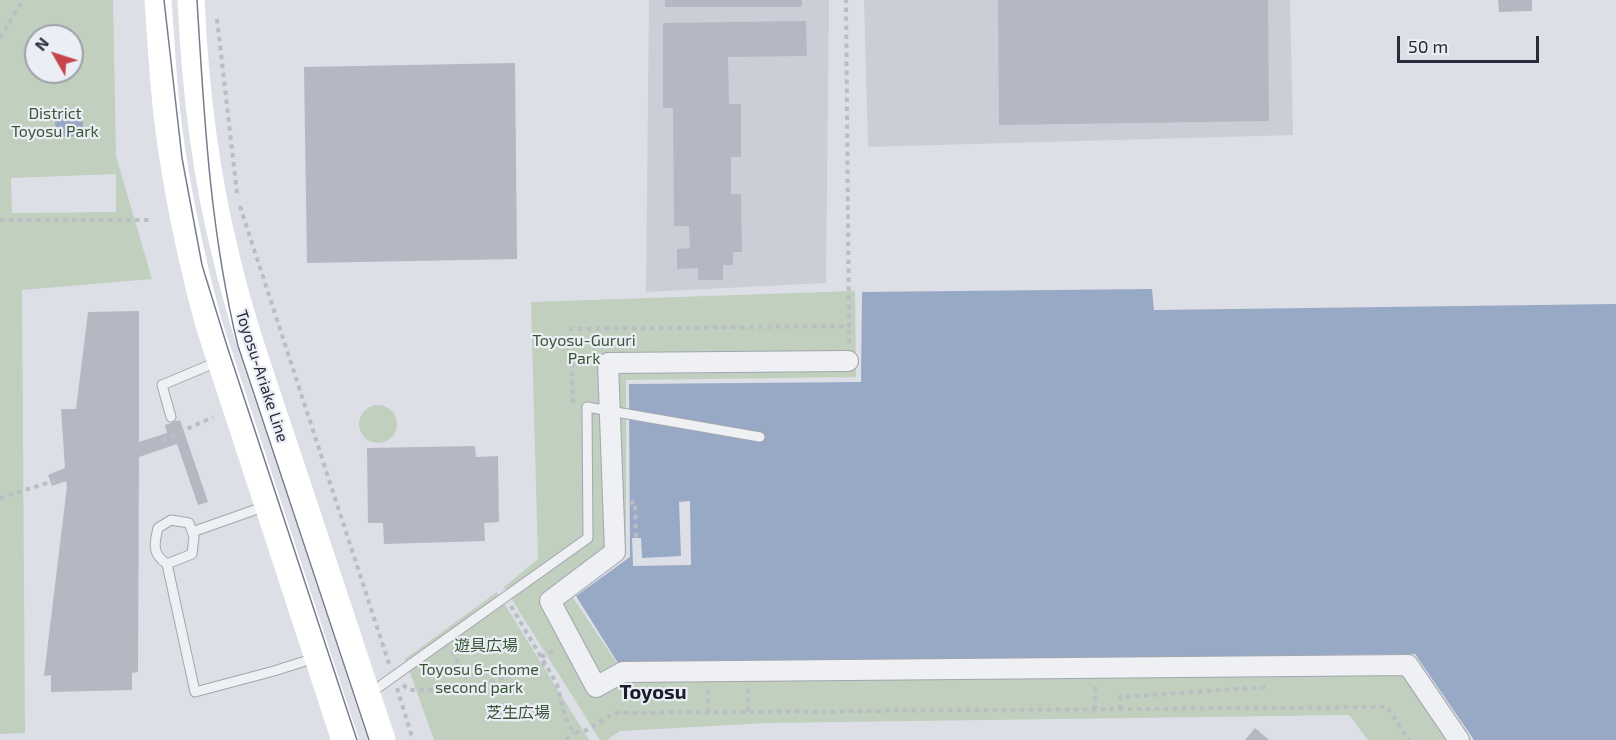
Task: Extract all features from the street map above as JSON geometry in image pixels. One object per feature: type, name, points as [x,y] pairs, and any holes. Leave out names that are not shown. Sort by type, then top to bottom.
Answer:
[{"type":"main road","points":[[158,0],[168,121],[179,200],[192,265],[208,326],[345,740]]},
{"type":"main road","name":"Toyosu-Ariake Line","points":[[191,0],[193,47],[209,177],[226,256],[263,382],[382,740]]},
{"type":"street","points":[[848,361],[608,363],[615,552],[550,601],[596,687],[623,672],[1408,665],[1459,740]]},
{"type":"lane","points":[[171,417],[162,385],[219,361]]},
{"type":"lane","points":[[368,696],[588,538],[587,407],[760,437]]},
{"type":"lane","points":[[192,532],[268,506]]},
{"type":"lane","points":[[167,564],[192,555],[194,537],[189,523],[171,520],[158,528],[153,545],[159,559],[167,564],[195,692],[318,657]]},
{"type":"path","points":[[0,38],[22,2],[13,0]]},
{"type":"path","points":[[573,410],[571,330],[849,326],[846,0]]},
{"type":"path","points":[[216,12],[238,202],[413,740]]},
{"type":"path","points":[[0,24],[8,24]]},
{"type":"path","points":[[0,220],[149,220]]},
{"type":"path","points":[[163,440],[213,417]]},
{"type":"path","points":[[0,498],[56,480]]},
{"type":"path","points":[[635,502],[636,538]]},
{"type":"path","points":[[506,598],[557,684],[565,718],[574,734]]},
{"type":"path","points":[[446,640],[472,688]]},
{"type":"path","points":[[393,678],[410,690],[472,688],[545,664]]},
{"type":"path","points":[[1095,685],[1095,709]]},
{"type":"path","points":[[1120,709],[1120,697],[1273,687]]},
{"type":"path","points":[[708,688],[708,712]]},
{"type":"path","points":[[748,705],[748,712]]},
{"type":"path","points":[[566,740],[614,713],[1387,707],[1409,740]]},
{"type":"shaded area","points":[[649,0],[829,0],[826,283],[646,292]]},
{"type":"shaded area","points":[[864,0],[1290,0],[1293,135],[868,147]]},
{"type":"green space","name":"District Toyosu Park","points":[[0,0],[113,0],[116,156],[152,279],[22,290],[25,733],[0,734]],"holes":[[[116,174],[116,212],[12,213],[11,178]]]},
{"type":"green space","name":"Toyosu-Gururi Park","points":[[855,291],[856,377],[626,380],[626,554],[571,595],[617,663],[1413,656],[1471,740],[1368,740],[1349,715],[767,723],[620,731],[607,740],[600,740],[504,587],[538,559],[531,302]]},
{"type":"green space","points":[[378,405],[391,411],[397,424],[391,437],[378,443],[365,437],[359,424],[365,411]]},
{"type":"green space","name":"Toyosu 6-chome second park","points":[[497,592],[589,740],[434,740],[405,659]]},
{"type":"water","points":[[69,109],[79,113],[83,123],[79,133],[69,137],[59,133],[55,123],[59,113]]},
{"type":"water","points":[[1152,289],[1154,310],[1616,304],[1616,740],[1474,740],[1415,654],[618,663],[576,596],[630,557],[629,384],[861,382],[862,292]]},
{"type":"pier","points":[[690,501],[691,565],[633,566],[632,538],[641,538],[642,558],[681,556],[679,502]]},
{"type":"building","points":[[665,0],[802,0],[802,7],[665,7]]},
{"type":"building","points":[[998,0],[1268,0],[1269,121],[999,125]]},
{"type":"building","points":[[1498,0],[1532,0],[1532,11],[1499,12]]},
{"type":"building","points":[[806,21],[807,56],[728,57],[729,104],[741,104],[741,157],[731,157],[731,194],[741,194],[742,252],[733,252],[733,265],[723,265],[723,280],[698,280],[698,268],[677,269],[677,249],[690,248],[689,226],[674,226],[673,108],[663,108],[663,23]]},
{"type":"building","points":[[515,63],[517,259],[307,263],[304,67]]},
{"type":"building","points":[[139,311],[139,442],[167,433],[165,425],[180,420],[208,502],[198,505],[177,444],[139,457],[138,672],[132,673],[132,690],[51,692],[51,675],[44,676],[67,486],[66,481],[52,486],[48,475],[65,468],[61,409],[76,409],[88,312]]},
{"type":"building","points":[[475,446],[476,457],[498,456],[499,522],[484,523],[485,541],[384,544],[383,523],[368,523],[367,448]]},
{"type":"building","points":[[1255,728],[1269,740],[1245,740]]},
{"type":"tram line","points":[[164,0],[182,158],[202,265],[357,740]]},
{"type":"tram line","points":[[197,0],[210,174],[228,303],[238,346],[369,740]]},
{"type":"district","name":"Toyosu","points":[[653,692]]},
{"type":"park label","name":"遊具広場","points":[[486,646]]},
{"type":"park label","name":"芝生広場","points":[[518,713]]}]
